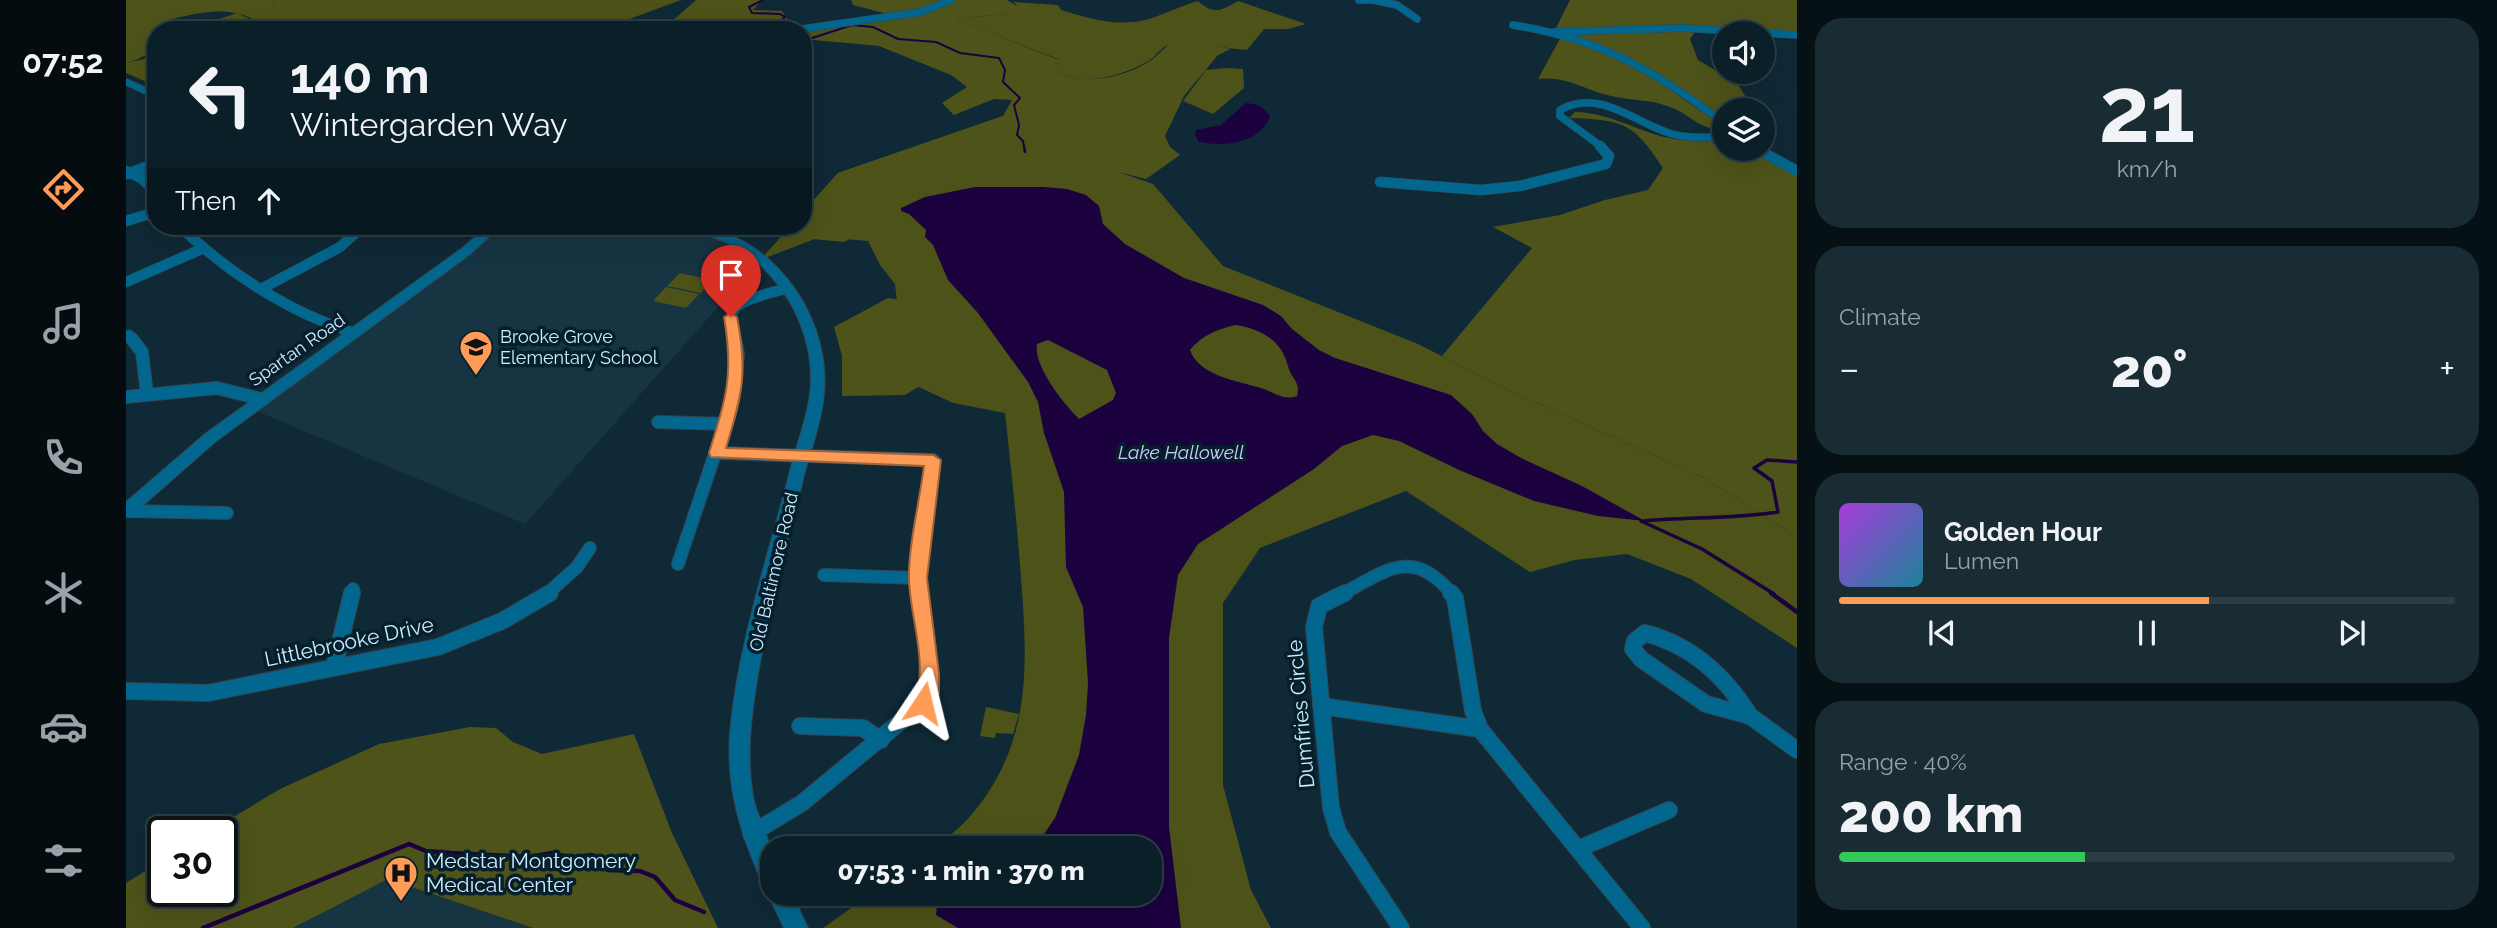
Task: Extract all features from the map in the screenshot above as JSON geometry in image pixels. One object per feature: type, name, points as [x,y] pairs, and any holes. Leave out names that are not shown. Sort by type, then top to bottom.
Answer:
[{"type":"street","points":[[812,27],[917,12],[937,8],[951,0]]},
{"type":"street","points":[[1359,0],[1397,5],[1417,19]]},
{"type":"street","points":[[1513,25],[1576,38],[1640,66],[1712,115]]},
{"type":"street","points":[[1554,32],[1692,28],[1797,35]]},
{"type":"street","points":[[126,82],[147,92]]},
{"type":"street","points":[[1380,182],[1440,189],[1482,190],[1520,186],[1606,164],[1609,160],[1606,150],[1560,116],[1560,110],[1566,106],[1609,105],[1624,109],[1669,133],[1695,138],[1712,137]]},
{"type":"street","points":[[1775,159],[1797,171]]},
{"type":"street","points":[[127,172],[147,166]]},
{"type":"street","points":[[127,172],[147,184]]},
{"type":"street","points":[[126,221],[147,215]]},
{"type":"street","points":[[190,235],[261,289],[307,318],[355,333]]},
{"type":"street","points":[[261,289],[340,247],[353,235]]},
{"type":"street","name":"Spartan Road","points":[[126,511],[210,438],[485,235]]},
{"type":"street","name":"Old Baltimore Road","points":[[711,235],[740,246],[764,262],[788,288],[809,328],[819,368],[817,394],[762,614],[742,719],[741,788],[751,834],[760,853]]},
{"type":"street","points":[[126,282],[204,248]]},
{"type":"street","points":[[678,564],[733,400],[737,354],[731,317],[734,309],[742,303],[788,288]]},
{"type":"street","points":[[129,335],[142,352],[147,394]]},
{"type":"street","points":[[126,397],[217,388],[261,399]]},
{"type":"street","points":[[658,422],[726,424]]},
{"type":"street","points":[[717,453],[933,460],[918,578],[929,693],[923,703],[881,740],[802,803],[751,834]]},
{"type":"street","points":[[126,511],[226,513]]},
{"type":"street","name":"Littlebrooke Drive","points":[[126,691],[167,694],[208,692],[400,656],[475,634],[500,622],[557,586],[578,569],[590,548]]},
{"type":"street","name":"Dumfries Circle","points":[[1401,928],[1338,832],[1331,808],[1314,627],[1319,606],[1398,565],[1422,568],[1455,598],[1473,711],[1480,729],[1642,928]]},
{"type":"street","points":[[824,575],[918,578]]},
{"type":"street","points":[[334,667],[354,589]]},
{"type":"street","points":[[1750,716],[1729,682],[1672,641],[1645,633],[1635,641],[1633,649],[1641,659],[1706,704],[1750,716],[1797,750]]},
{"type":"street","points":[[1321,706],[1480,729]]},
{"type":"street","points":[[800,726],[863,728],[881,740]]},
{"type":"street","points":[[1578,849],[1669,810]]},
{"type":"street","points":[[786,906],[796,928]]},
{"type":"shaded area","name":"Brooke Grove Elementary School","points":[[488,235],[711,235],[722,237],[760,260],[525,524],[249,408],[476,246]]},
{"type":"shaded area","name":"Medstar Montgomery Medical Center","points":[[388,879],[533,928],[293,928]]},
{"type":"green space","points":[[126,0],[271,0],[276,12],[291,21],[257,21],[235,13],[211,12],[188,15],[172,21],[147,21],[147,53],[126,63]]},
{"type":"green space","points":[[271,0],[681,0],[624,21],[290,21],[276,12]]},
{"type":"green space","points":[[696,0],[762,0],[753,10],[782,11],[788,21],[672,21]]},
{"type":"green space","points":[[851,0],[1007,0],[1017,6],[1004,14],[956,19],[1059,60],[1056,71],[1079,79],[1106,78],[1132,70],[1154,58],[1179,38],[1231,49],[1218,55],[1184,96],[1165,136],[1170,147],[1180,155],[1146,179],[1038,152],[1026,138],[1011,153],[920,156],[877,167],[839,190],[840,202],[874,225],[844,242],[802,238],[775,251],[773,246],[783,235],[812,235],[812,202],[838,173],[1003,116],[1012,100],[994,99],[954,115],[942,103],[967,87],[951,75],[879,46],[812,40],[812,28],[891,15],[853,5]]},
{"type":"green space","points":[[1570,0],[1797,0],[1797,35],[1775,33],[1775,21],[1712,21],[1712,28],[1698,27],[1690,39],[1698,60],[1712,68],[1712,84],[1738,84],[1746,98],[1712,98],[1712,113],[1609,49],[1555,30]]},
{"type":"green space","points":[[1198,1],[1218,10],[1238,1],[1306,24],[1288,29],[1264,29],[1247,50],[1200,43],[1171,44],[1150,60],[1116,75],[1078,79],[1056,71],[1058,59],[955,19],[1004,14],[1017,5],[1013,2],[1058,5],[1061,10],[1092,19],[1124,23],[1152,18]]},
{"type":"green space","points":[[237,13],[253,21],[213,21]]},
{"type":"green space","points":[[1562,35],[1634,65],[1712,119],[1712,128],[1663,104],[1611,96],[1567,81],[1538,79]]},
{"type":"green space","points":[[147,55],[147,82],[126,73],[126,63],[144,59]]},
{"type":"green space","points":[[1243,69],[1244,88],[1213,114],[1183,101],[1206,70]]},
{"type":"green space","points":[[1575,112],[1586,113],[1671,138],[1712,141],[1712,161],[1771,161],[1797,175],[1797,537],[1705,478],[1509,390],[1442,356],[1532,248],[1493,227],[1560,215],[1605,200],[1648,190],[1663,168],[1643,141],[1625,126],[1602,120],[1569,118]]},
{"type":"green space","points":[[1003,116],[1121,173],[1153,184],[1223,266],[1418,344],[1509,390],[1705,478],[1797,537],[1797,648],[1691,579],[1627,554],[1575,560],[1530,572],[1406,491],[1260,548],[1223,603],[1223,785],[1251,890],[1271,928],[823,928],[854,906],[1162,906],[1162,836],[949,836],[966,821],[988,793],[1014,736],[1021,706],[1025,644],[1005,413],[953,403],[906,381],[895,284],[880,265],[868,241],[820,237],[760,260],[783,235],[812,235],[812,202],[838,173]]},
{"type":"green space","points":[[680,273],[713,280],[701,293],[667,286]]},
{"type":"green space","points":[[666,287],[699,294],[686,308],[653,301]]},
{"type":"green space","points":[[888,298],[928,305],[970,356],[905,395],[842,396],[842,356],[834,327]]},
{"type":"green space","points":[[986,707],[1019,714],[1013,734],[996,733],[995,738],[980,736]]},
{"type":"green space","points":[[470,727],[496,728],[513,742],[542,754],[634,734],[672,833],[718,928],[533,928],[388,879],[293,928],[126,928],[126,883],[147,870],[147,907],[238,907],[238,816],[235,816],[280,789],[379,744]]},
{"type":"water","points":[[1246,103],[1260,106],[1270,117],[1258,133],[1240,142],[1199,142],[1195,135],[1196,130],[1221,125]]},
{"type":"water","name":"Lake Hallowell","points":[[975,187],[1044,187],[1067,189],[1086,195],[1099,206],[1103,224],[1125,244],[1184,278],[1263,305],[1281,316],[1292,329],[1319,350],[1335,358],[1451,395],[1472,414],[1483,431],[1497,444],[1645,521],[1598,516],[1534,501],[1459,470],[1399,441],[1373,435],[1342,446],[1314,469],[1198,544],[1178,575],[1169,638],[1169,827],[1181,928],[958,928],[936,915],[937,906],[1162,906],[1162,836],[1043,836],[1055,818],[1079,755],[1088,683],[1083,607],[1066,567],[1064,492],[1044,433],[1038,402],[1028,382],[978,313],[948,280],[933,245],[925,237],[926,230],[909,214],[901,211],[901,208],[925,197]],"holes":[[[1236,325],[1255,330],[1281,349],[1297,383],[1297,396],[1283,397],[1210,372],[1195,359],[1190,350],[1205,337]],[[1048,340],[1107,370],[1116,393],[1113,400],[1079,419],[1045,373],[1037,353],[1037,344]]]},
{"type":"waterway","points":[[763,0],[749,7],[752,13],[780,14],[785,17],[780,21]]},
{"type":"waterway","points":[[812,38],[852,25],[873,27],[898,39],[936,42],[960,53],[999,58],[1005,70],[1003,82],[1020,98],[1014,105],[1019,125],[1017,135],[1023,141],[1024,147]]},
{"type":"waterway","points":[[1024,146],[1025,152]]},
{"type":"waterway","points":[[1644,521],[1778,512],[1772,481],[1754,468],[1767,460],[1797,462]]},
{"type":"waterway","points":[[1641,521],[1702,549],[1774,594]]},
{"type":"waterway","points":[[1771,593],[1797,612]]},
{"type":"waterway","points":[[203,928],[409,844],[426,851],[451,853],[529,857],[552,853],[571,858],[591,855],[601,858],[608,870],[640,871],[655,877],[675,900],[704,912]]},
{"type":"place","name":"Brooke Grove Elementary School","points":[[476,377]]},
{"type":"place","name":"Medstar Montgomery Medical Center","points":[[401,903]]},
{"type":"route","points":[[731,317],[737,373],[733,400],[717,453],[933,460],[918,578],[929,674],[929,693],[923,703]]}]
